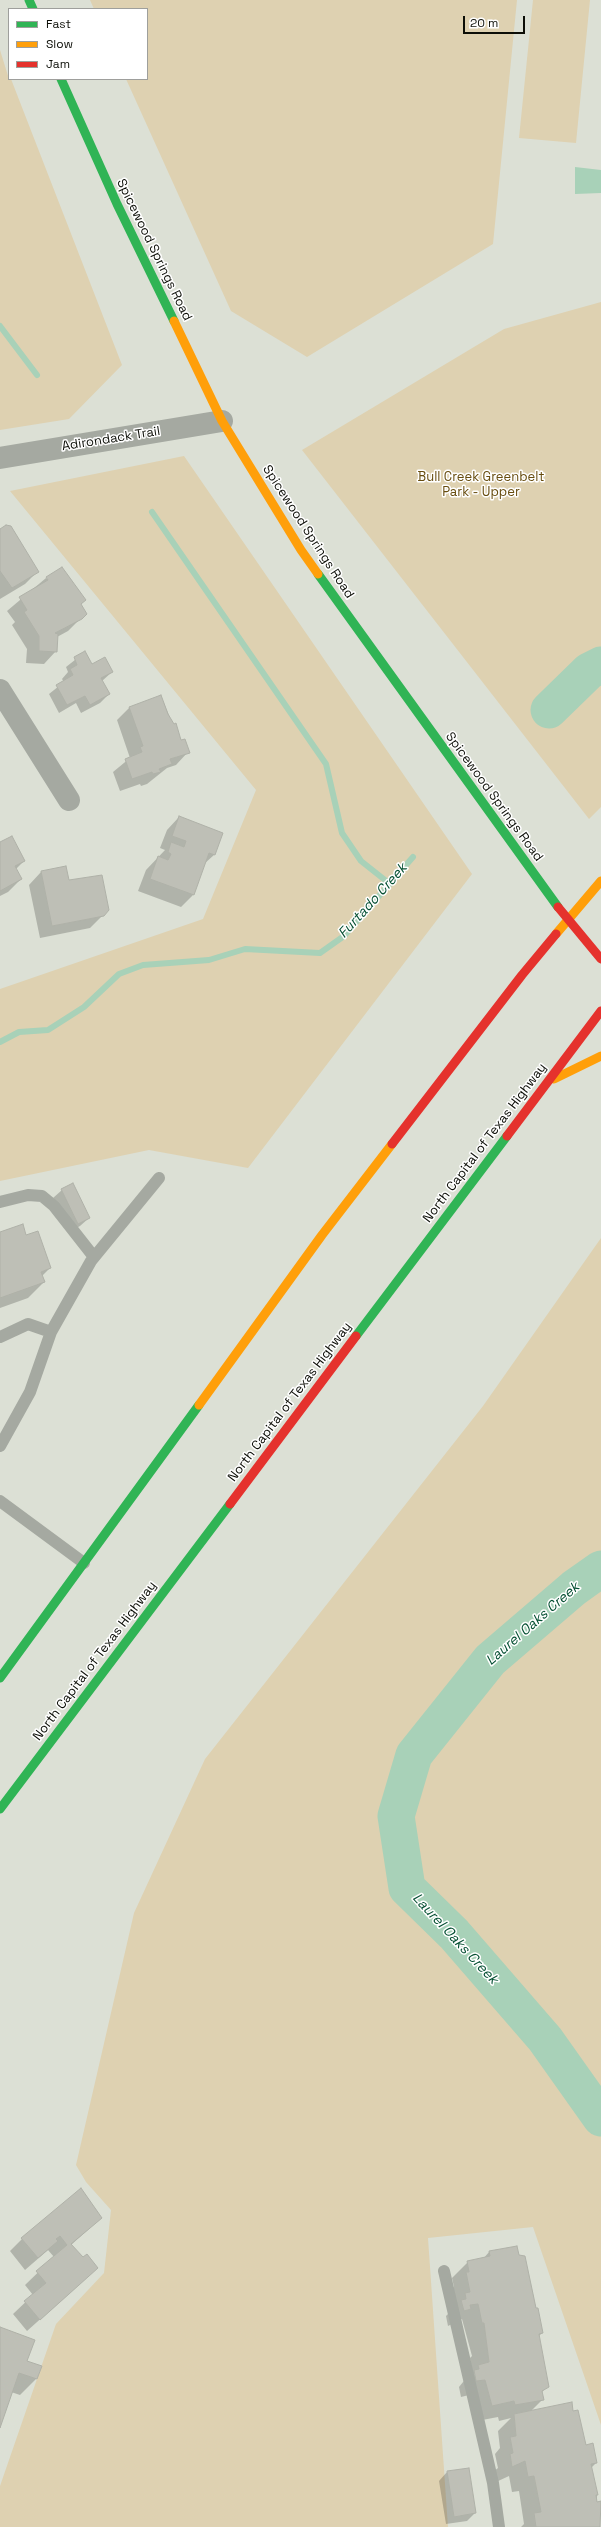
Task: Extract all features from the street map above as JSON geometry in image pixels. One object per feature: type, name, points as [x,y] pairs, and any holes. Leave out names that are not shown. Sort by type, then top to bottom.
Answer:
[{"type":"main road","name":"Spicewood Springs Road","points":[[61,80],[117,204],[222,421],[301,550],[484,806],[567,919],[601,959]]},
{"type":"main road","points":[[0,1678],[322,1235],[567,919],[601,881]]},
{"type":"main road","name":"North Capital of Texas Highway","points":[[0,1809],[601,1011]]},
{"type":"main road","points":[[545,1085],[577,1066],[601,1056]]},
{"type":"street","name":"Adirondack Trail","points":[[0,458],[222,421]]},
{"type":"street","points":[[0,690],[69,800]]},
{"type":"lane","points":[[0,1446],[30,1392],[52,1332],[94,1257],[159,1178]]},
{"type":"lane","points":[[0,1202],[28,1195],[42,1196],[54,1206],[94,1257]]},
{"type":"lane","points":[[0,1337],[28,1324],[52,1332]]},
{"type":"lane","points":[[0,1501],[84,1563]]},
{"type":"lane","points":[[444,2271],[493,2483],[499,2527]]},
{"type":"green space","points":[[90,0],[517,0],[493,244],[307,357],[231,311],[126,80],[148,80],[148,8],[94,8]]},
{"type":"green space","points":[[533,0],[590,0],[576,143],[519,138]]},
{"type":"green space","points":[[0,50],[8,80],[11,80],[122,365],[69,419],[0,430]]},
{"type":"green space","name":"Bull Creek Greenbelt Park - Upper","points":[[601,302],[601,807],[589,819],[302,450],[504,329]]},
{"type":"green space","points":[[184,456],[472,874],[248,1168],[149,1150],[0,1181],[0,989],[203,919],[256,790],[10,491]]},
{"type":"green space","points":[[601,1238],[601,2425],[533,2227],[428,2238],[448,2527],[0,2527],[0,2486],[56,2324],[104,2273],[111,2210],[86,2182],[76,2165],[134,1913],[205,1759],[483,1406]]},
{"type":"shaded area","points":[[575,167],[601,170],[601,193],[575,194]]},
{"type":"building","points":[[6,525],[11,526],[39,572],[12,588],[0,571],[0,529]]},
{"type":"building","points":[[62,567],[86,600],[81,604],[87,614],[82,619],[55,633],[58,634],[57,652],[39,651],[39,636],[24,612],[27,610],[19,597],[48,580],[46,577]]},
{"type":"building","points":[[85,651],[92,664],[105,657],[113,672],[101,678],[110,694],[90,705],[85,696],[67,705],[56,685],[73,675],[70,669],[77,665],[74,657]]},
{"type":"building","points":[[161,695],[168,714],[174,724],[176,723],[181,740],[185,739],[190,753],[170,759],[172,764],[159,769],[161,772],[153,774],[152,772],[132,779],[125,759],[142,752],[140,747],[143,746],[129,707]]},
{"type":"building","points":[[179,816],[223,833],[215,855],[209,853],[194,895],[150,879],[158,856],[168,860],[171,854],[168,852],[171,842],[184,847],[186,841],[172,836]]},
{"type":"building","points":[[12,836],[25,861],[15,866],[22,879],[0,891],[0,842]]},
{"type":"building","points":[[66,866],[69,880],[102,875],[109,910],[104,916],[52,926],[41,871]]},
{"type":"building","points":[[73,1183],[90,1218],[78,1224],[61,1189]]},
{"type":"building","points":[[23,1224],[26,1235],[38,1231],[51,1268],[41,1272],[45,1282],[0,1298],[0,1232]]},
{"type":"building","points":[[81,2188],[102,2218],[71,2244],[83,2257],[87,2254],[98,2268],[40,2320],[24,2301],[46,2283],[36,2271],[67,2245],[60,2236],[56,2239],[58,2241],[38,2258],[21,2238]]},
{"type":"building","points":[[517,2246],[519,2255],[525,2256],[536,2308],[538,2308],[543,2333],[539,2334],[549,2387],[542,2391],[544,2400],[515,2405],[514,2401],[492,2406],[485,2380],[476,2381],[474,2370],[479,2369],[478,2365],[489,2362],[484,2323],[482,2323],[478,2304],[470,2305],[471,2309],[464,2311],[461,2300],[466,2299],[465,2293],[470,2292],[466,2272],[469,2272],[467,2261],[490,2256],[489,2251]]},
{"type":"building","points":[[0,2327],[35,2340],[27,2361],[42,2366],[37,2379],[19,2373],[0,2428]]},
{"type":"building","points":[[572,2402],[573,2411],[578,2410],[586,2445],[593,2443],[597,2463],[591,2464],[598,2495],[596,2495],[597,2502],[601,2501],[600,2527],[536,2527],[534,2513],[541,2512],[534,2476],[528,2477],[525,2461],[512,2467],[510,2454],[513,2453],[510,2437],[516,2436],[514,2414]]},
{"type":"building","points":[[469,2468],[476,2513],[454,2517],[447,2471]]},
{"type":"waterway","points":[[0,326],[37,375]]},
{"type":"waterway","points":[[152,512],[326,764],[342,833],[361,861],[390,884]]},
{"type":"waterway","name":"Furtado Creek","points":[[549,710],[589,671],[601,665]]},
{"type":"waterway","name":"Furtado Creek","points":[[0,1042],[19,1032],[48,1030],[84,1007],[119,974],[143,965],[209,960],[245,949],[320,953],[344,936],[413,857]]},
{"type":"waterway","name":"Laurel Oaks Creek","points":[[601,1569],[574,1588],[490,1660],[414,1755],[396,1816],[407,1888],[454,1934],[545,2039],[601,2118]]},
{"type":"traffic: fast","points":[[29,0],[33,8]]},
{"type":"traffic: fast","points":[[61,80],[117,204],[174,321]]},
{"type":"traffic: fast","points":[[318,574],[558,907]]},
{"type":"traffic: fast","points":[[356,1336],[507,1136]]},
{"type":"traffic: fast","points":[[0,1678],[199,1405]]},
{"type":"traffic: fast","points":[[0,1809],[230,1504]]},
{"type":"traffic: slow","points":[[174,321],[222,421],[301,550],[318,574]]},
{"type":"traffic: slow","points":[[556,934],[601,881]]},
{"type":"traffic: slow","points":[[554,1079],[601,1056]]},
{"type":"traffic: slow","points":[[199,1405],[322,1235],[392,1144]]},
{"type":"traffic: jam","points":[[558,907],[601,959]]},
{"type":"traffic: jam","points":[[392,1144],[522,975],[556,934]]},
{"type":"traffic: jam","points":[[507,1136],[601,1011]]},
{"type":"traffic: jam","points":[[230,1504],[356,1336]]}]
